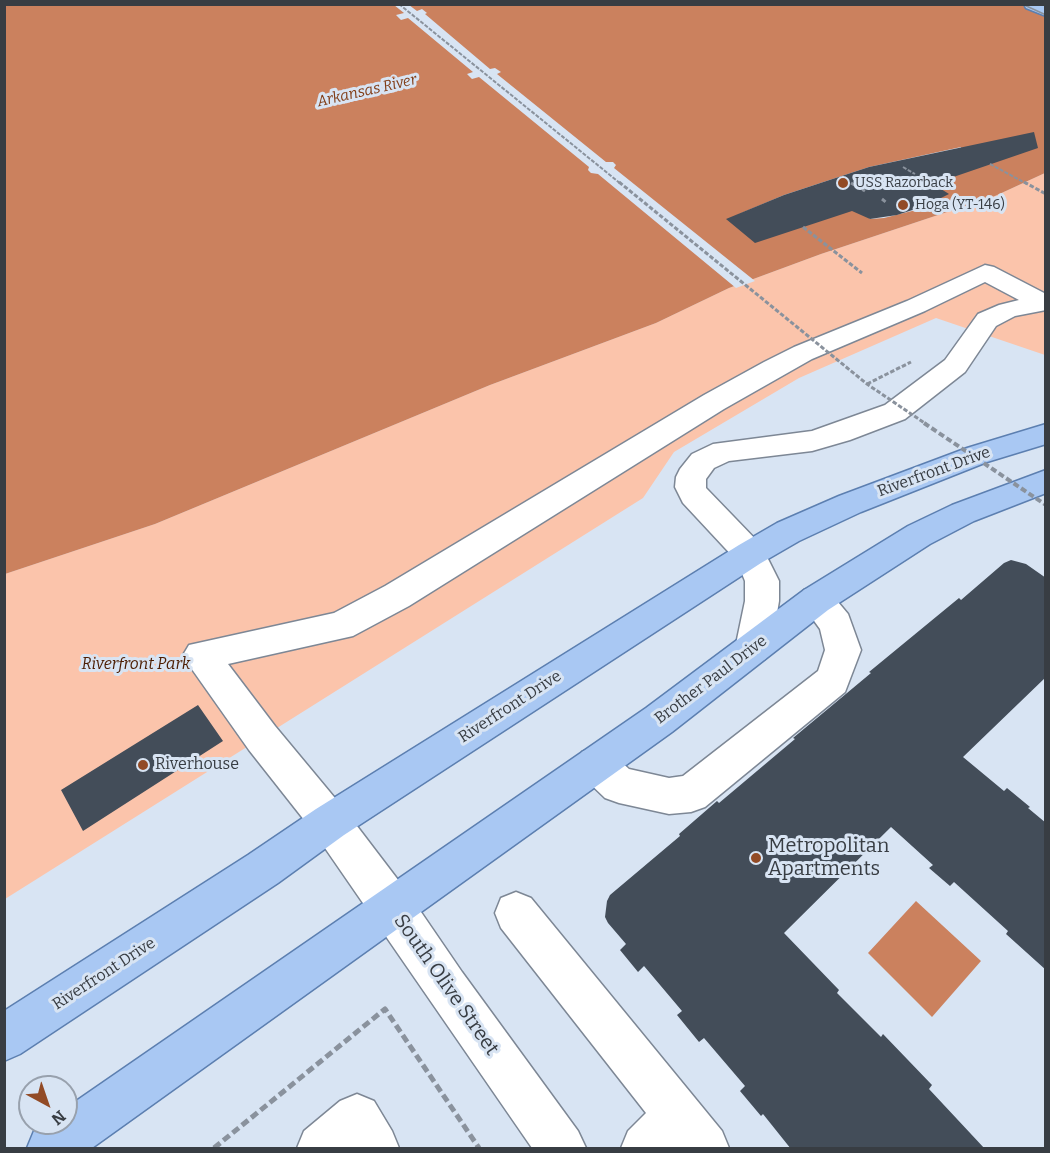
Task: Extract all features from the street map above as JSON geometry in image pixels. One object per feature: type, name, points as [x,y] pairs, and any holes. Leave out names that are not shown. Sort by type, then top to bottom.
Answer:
[{"type":"main road","points":[[1032,4],[1046,11]]},
{"type":"main road","name":"Riverfront Drive","points":[[4,1038],[263,869],[330,822],[750,554],[788,532],[850,504],[977,455],[1046,434]]},
{"type":"main road","name":"Brother Paul Drive","points":[[393,908],[753,650],[816,600],[919,535],[963,513],[1046,481]]},
{"type":"main road","points":[[51,1149],[393,908]]},
{"type":"street","name":"South Olive Street","points":[[550,1144],[393,908],[330,822],[262,738],[201,655],[341,626],[398,596],[714,402],[803,353],[916,306],[985,272],[1044,303],[1008,310],[987,320],[955,366],[895,412],[812,441],[723,451],[703,461],[691,477],[690,486],[694,495],[750,554]]},
{"type":"street","points":[[750,554],[762,580],[762,601],[753,650]]},
{"type":"street","points":[[596,764],[619,785],[669,796],[691,794],[832,681],[843,650],[836,624],[816,600]]},
{"type":"street","points":[[516,913],[692,1132],[645,1149]]},
{"type":"street","points":[[321,1149],[357,1118],[375,1149]]},
{"type":"path","points":[[399,4],[867,384],[1046,505]]},
{"type":"path","points":[[990,164],[1046,195]]},
{"type":"path","points":[[903,167],[915,174]]},
{"type":"path","points":[[851,183],[865,190]]},
{"type":"path","points":[[882,199],[887,203]]},
{"type":"path","points":[[803,227],[862,273]]},
{"type":"path","points":[[867,384],[918,359]]},
{"type":"green space","name":"Riverfront Park","points":[[1045,173],[1045,355],[936,318],[799,378],[674,452],[643,498],[5,899],[5,574],[155,524],[490,385],[656,323],[729,288],[821,254],[995,196]]},
{"type":"water","name":"Arkansas River","points":[[5,5],[1045,5],[1045,173],[995,196],[821,254],[729,288],[656,323],[490,385],[155,524],[5,574]],"holes":[[[961,148],[739,214],[784,195],[869,167]],[[938,198],[916,210],[884,218],[870,219],[864,214]]]},
{"type":"water","points":[[916,901],[981,961],[932,1017],[868,953]]},
{"type":"pier","points":[[394,5],[409,5],[417,11],[422,9],[490,69],[495,68],[501,72],[497,74],[606,162],[613,162],[616,165],[614,168],[755,281],[736,288],[598,174],[591,173],[588,170],[589,167],[479,77],[472,79],[467,74],[473,72],[408,18],[401,20],[396,15],[404,13]]},
{"type":"building","points":[[1034,132],[1038,148],[933,184],[949,194],[925,206],[897,215],[870,219],[852,211],[755,243],[726,219],[784,195],[869,167]]},
{"type":"building","name":"Metropolitan Apartments","points":[[1011,560],[1026,564],[1046,578],[1046,677],[963,757],[1004,791],[1007,788],[1046,823],[1046,970],[1006,934],[1008,931],[954,882],[950,886],[929,868],[933,865],[891,827],[784,933],[839,990],[837,993],[881,1037],[883,1034],[932,1085],[929,1089],[985,1149],[791,1149],[763,1114],[761,1116],[740,1091],[745,1086],[704,1038],[699,1042],[677,1015],[682,1011],[644,966],[638,972],[620,950],[626,944],[605,917],[607,901],[610,895],[680,836],[679,834],[795,739],[793,738],[871,673],[869,672],[959,598],[961,600],[1004,563]]},
{"type":"building","name":"Riverhouse","points":[[198,705],[223,741],[83,831],[61,790]]},
{"type":"tram line","points":[[1022,4],[1046,15]]},
{"type":"place","name":"USS Razorback","points":[[843,183]]},
{"type":"place","name":"Hoga (YT-146)","points":[[903,205]]},
{"type":"place","name":"Riverhouse","points":[[143,765]]},
{"type":"place","name":"Metropolitan Apartments","points":[[756,858]]}]
